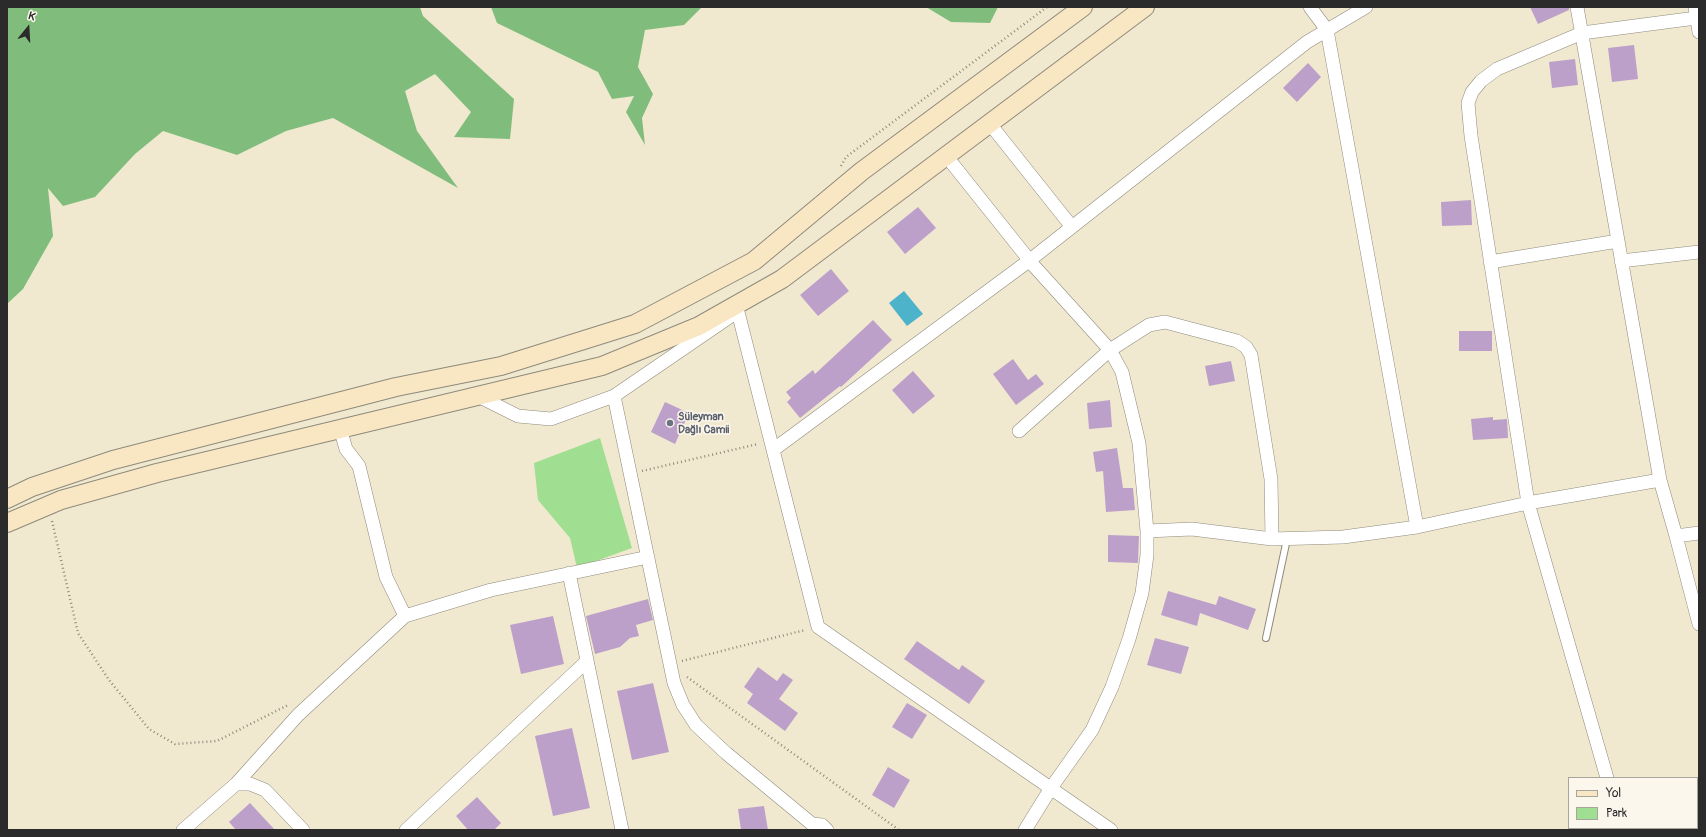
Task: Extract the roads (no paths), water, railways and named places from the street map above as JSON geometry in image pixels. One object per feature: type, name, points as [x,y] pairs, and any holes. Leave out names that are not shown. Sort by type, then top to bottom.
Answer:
[{"type":"main road","points":[[7,499],[32,487],[113,460],[396,387],[501,366],[635,324],[754,261],[862,171],[1083,7]]},
{"type":"main road","points":[[7,523],[61,500],[157,473],[602,366],[700,326],[782,279],[947,157],[1145,7]]},
{"type":"street","points":[[1310,7],[1327,30],[1418,527]]},
{"type":"street","points":[[772,446],[1030,260],[1307,42],[1366,7]]},
{"type":"street","points":[[1577,7],[1660,480],[1699,624]]},
{"type":"street","points":[[1607,777],[1528,503],[1468,119],[1468,103],[1472,92],[1481,81],[1498,69],[1582,33],[1696,12],[1699,32]]},
{"type":"street","points":[[990,124],[1072,227]]},
{"type":"street","points":[[947,157],[1030,260],[1110,350],[1122,372],[1139,443],[1147,531],[1147,555],[1142,593],[1129,639],[1112,687],[1092,730],[1051,788],[1025,830]]},
{"type":"street","points":[[1490,262],[1618,241]]},
{"type":"street","points":[[1621,261],[1699,252]]},
{"type":"street","points":[[478,396],[518,416],[551,419],[614,396],[738,312],[782,279]]},
{"type":"street","points":[[738,312],[818,627],[1111,830]]},
{"type":"street","points":[[1019,431],[1110,350],[1149,326],[1165,322],[1237,341],[1246,347],[1251,355],[1271,479],[1272,540]]},
{"type":"street","points":[[614,396],[674,683],[683,705],[696,725],[726,753],[812,824],[822,826],[827,830]]},
{"type":"street","points":[[340,428],[346,449],[359,466],[386,577],[405,616]]},
{"type":"street","points":[[1147,531],[1192,529],[1272,540],[1343,537],[1418,527],[1528,503],[1660,480]]},
{"type":"street","points":[[1676,536],[1699,532]]},
{"type":"street","points":[[183,830],[236,784],[298,715],[405,616],[491,590],[648,557]]},
{"type":"street","points":[[570,574],[622,830]]},
{"type":"street","points":[[406,830],[587,661]]},
{"type":"street","points":[[236,784],[250,784],[265,790],[303,830]]},
{"type":"lane","points":[[1266,638],[1287,539]]},
{"type":"water","points":[[904,291],[923,314],[907,326],[889,303]]},
{"type":"place","name":"Süleyman Dağlı Camii","points":[[670,423]]}]
